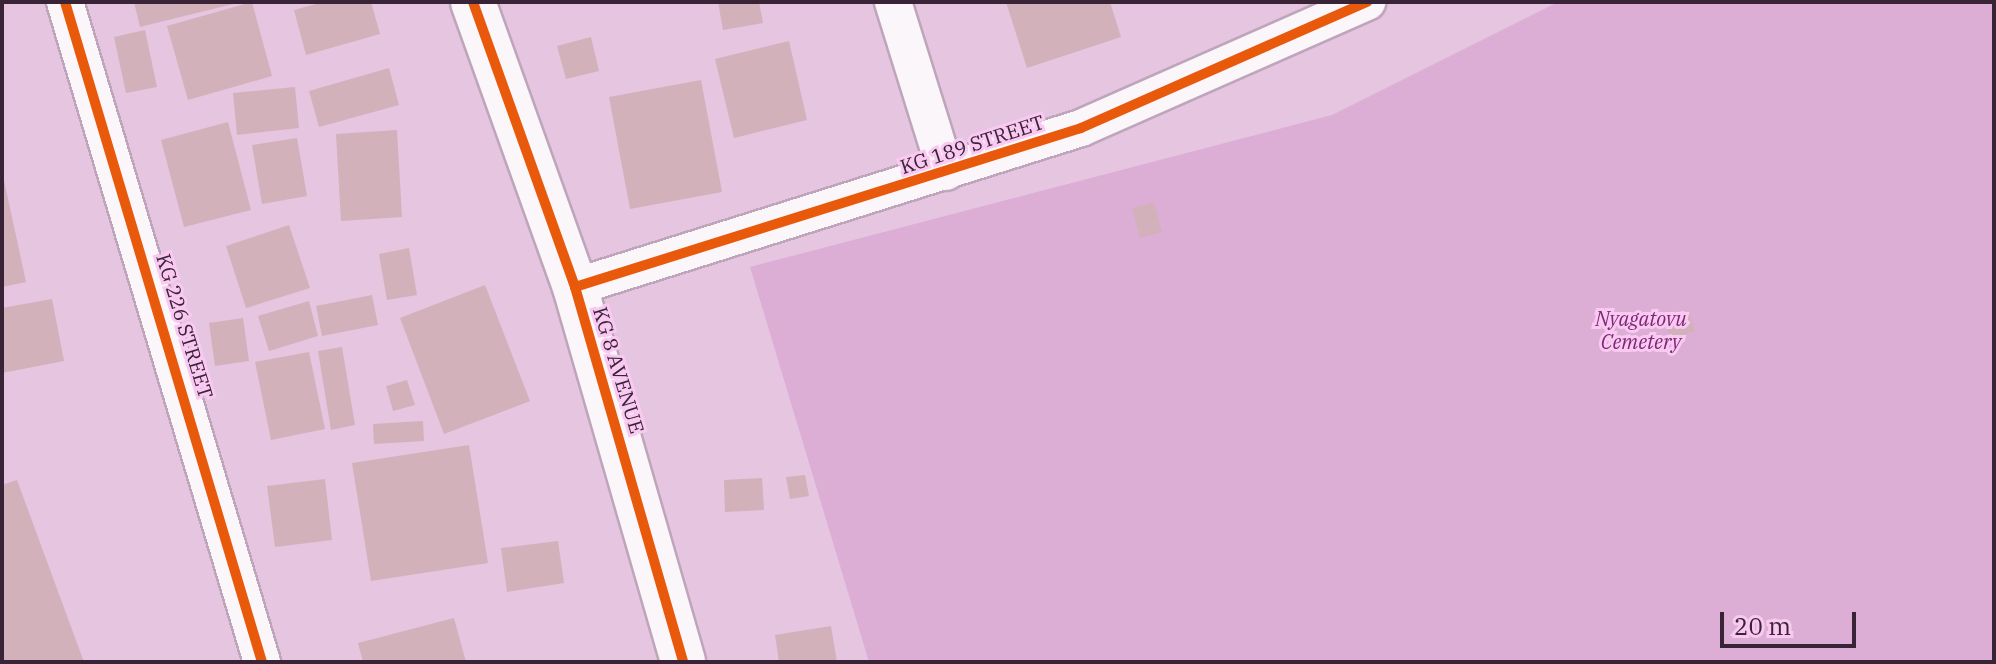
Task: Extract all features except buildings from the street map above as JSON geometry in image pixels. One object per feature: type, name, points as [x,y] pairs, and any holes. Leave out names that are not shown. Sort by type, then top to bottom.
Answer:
[{"type":"street","name":"KG 226 STREET","points":[[65,2],[262,662]]},
{"type":"street","name":"KG 8 AVENUE","points":[[473,2],[575,287],[683,662]]},
{"type":"street","points":[[893,2],[946,172]]},
{"type":"street","name":"KG 189 STREET","points":[[575,287],[1081,128],[1367,2]]},
{"type":"green space","name":"Nyagatovu Cemetery","points":[[1558,2],[1994,2],[1994,662],[869,662],[750,267],[1332,115]]},
{"type":"cycle path","points":[[65,2],[262,662]]},
{"type":"cycle path","points":[[473,2],[575,287],[683,662]]},
{"type":"cycle path","points":[[575,287],[1081,128],[1367,2]]}]
